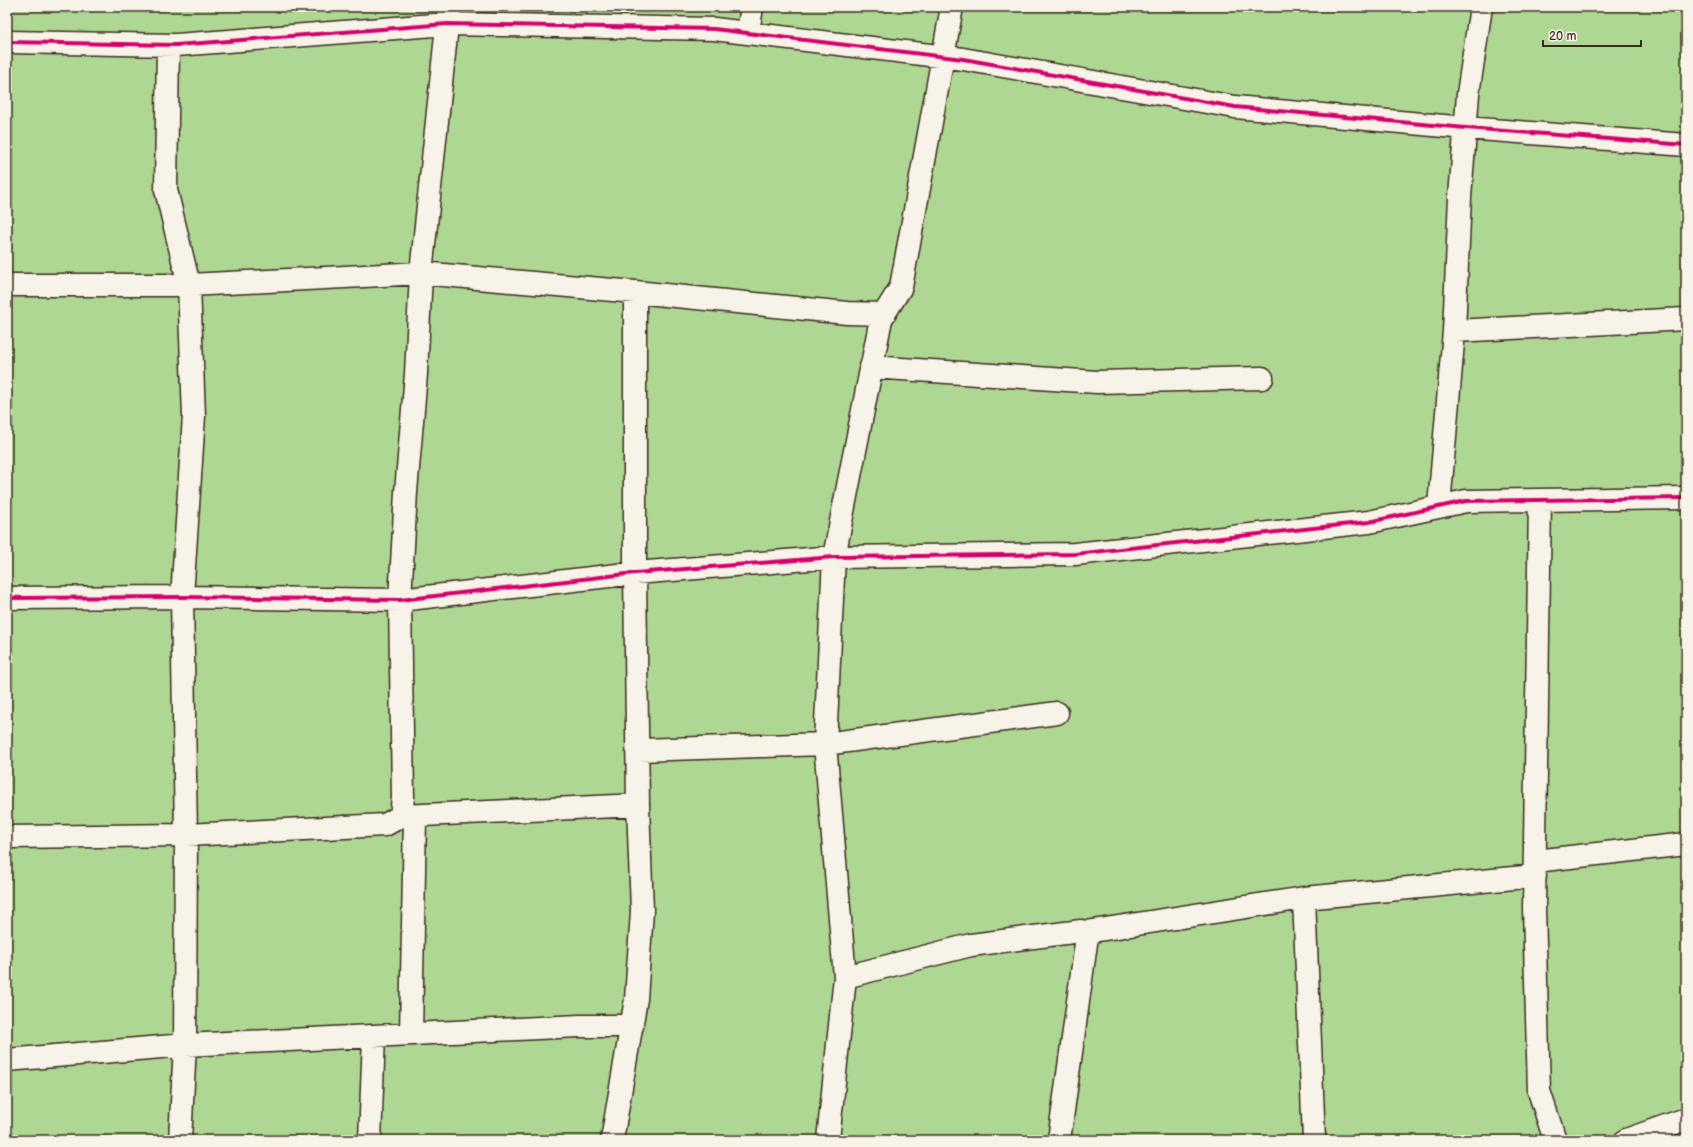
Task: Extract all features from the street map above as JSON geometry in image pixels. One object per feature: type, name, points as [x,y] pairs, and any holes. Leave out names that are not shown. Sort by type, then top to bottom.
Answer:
[{"type":"street","points":[[748,32],[752,7]]},
{"type":"street","points":[[828,1140],[845,977],[825,744],[834,557],[881,319],[901,287],[952,7]]},
{"type":"street","points":[[1440,506],[1454,331],[1460,197],[1468,94],[1481,7]]},
{"type":"street","points":[[411,1034],[408,816],[403,797],[400,600],[406,492],[416,374],[421,274],[448,16]]},
{"type":"street","points":[[7,42],[168,45],[448,16],[714,28],[943,57],[1235,107],[1466,128],[1686,145]]},
{"type":"street","points":[[168,45],[166,190],[189,285],[194,416],[182,597],[186,835],[184,1045],[180,1140]]},
{"type":"street","points":[[7,285],[189,285],[421,274],[635,292],[847,314],[884,314]]},
{"type":"street","points":[[612,1140],[636,999],[642,911],[638,805],[639,750],[635,573],[635,292]]},
{"type":"street","points":[[1454,331],[1686,319]]},
{"type":"street","points":[[871,367],[1097,382],[1262,378]]},
{"type":"street","points":[[7,598],[182,597],[400,600],[635,573],[834,557],[1075,554],[1369,522],[1466,501],[1686,498]]},
{"type":"street","points":[[1540,500],[1534,908],[1539,1091],[1555,1140]]},
{"type":"street","points":[[639,750],[825,744],[1057,713]]},
{"type":"street","points":[[7,837],[186,835],[385,825],[408,816],[638,805]]},
{"type":"street","points":[[845,977],[971,945],[1081,931],[1086,932],[1304,898],[1535,868],[1686,844]]},
{"type":"street","points":[[1304,898],[1314,1140]]},
{"type":"street","points":[[1059,1140],[1087,936],[1086,932]]},
{"type":"street","points":[[7,1060],[184,1045],[579,1026],[632,1026]]},
{"type":"street","points":[[370,1140],[374,1036]]},
{"type":"street","points":[[1626,1140],[1686,1119]]},
{"type":"green space","points":[[7,7],[1686,7],[1686,1140],[7,1140]]},
{"type":"cycle path","points":[[7,42],[176,45],[447,24],[714,29],[963,59],[1235,107],[1466,128],[1686,145]]},
{"type":"cycle path","points":[[7,598],[182,597],[400,600],[635,573],[834,557],[1075,554],[1369,522],[1466,501],[1686,498]]}]
